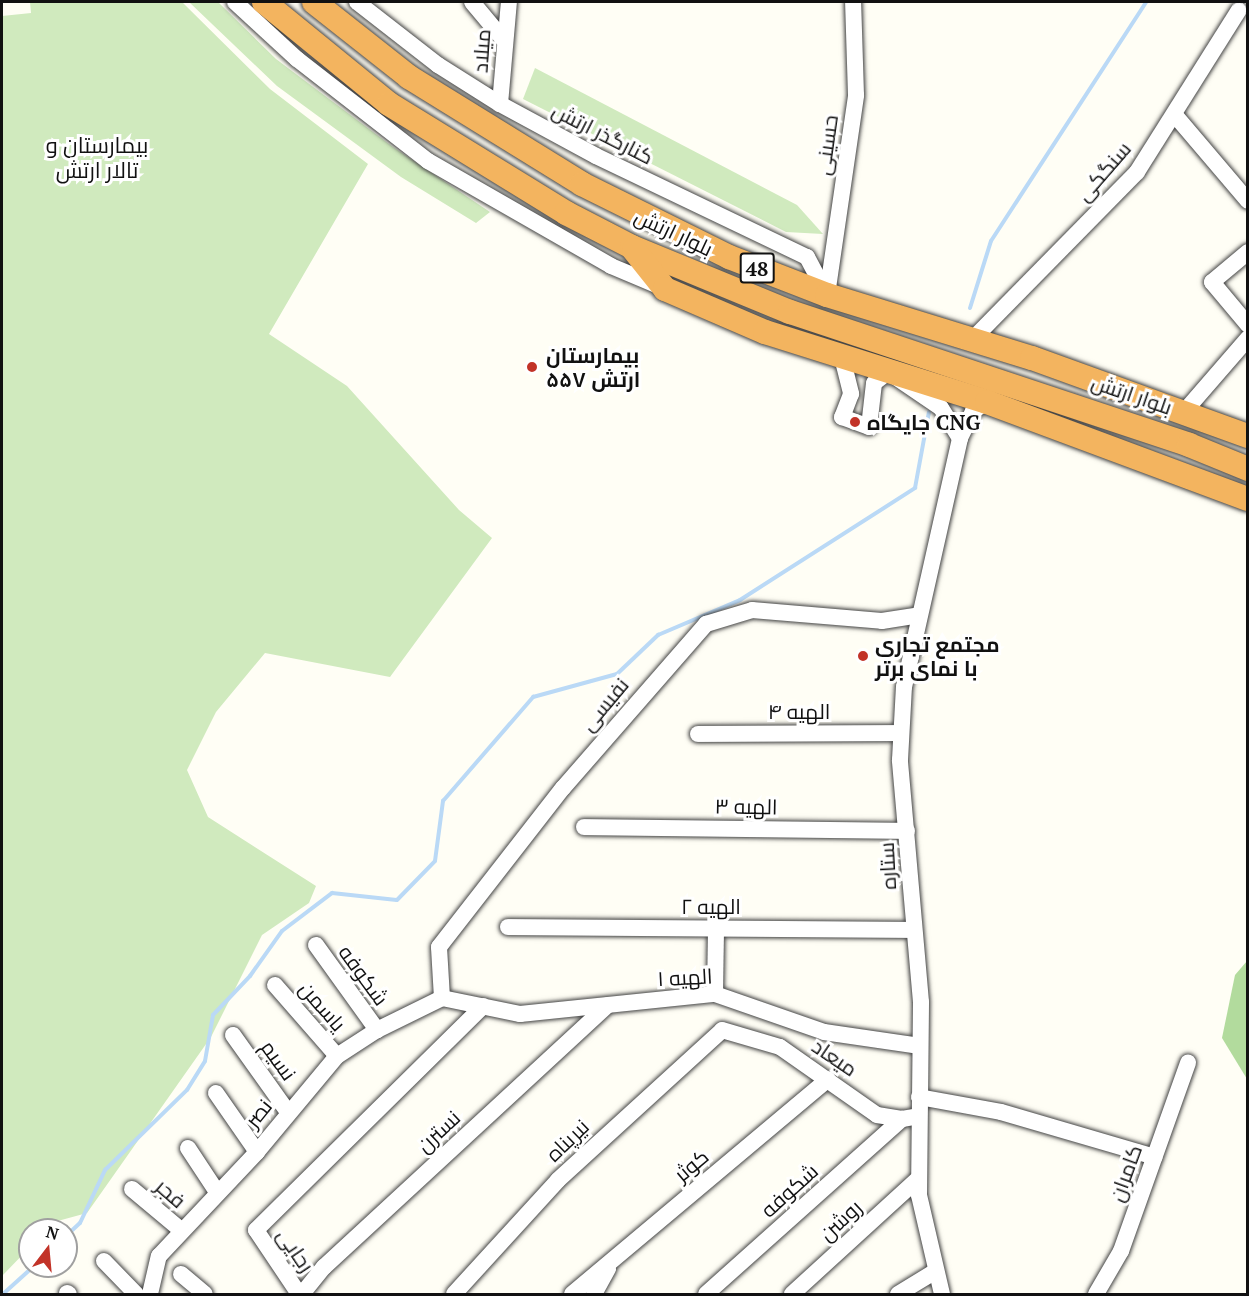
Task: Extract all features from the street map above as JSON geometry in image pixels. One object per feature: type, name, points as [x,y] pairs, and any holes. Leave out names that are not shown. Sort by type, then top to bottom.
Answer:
[{"type":"highway","name":"بلوار ارتش","points":[[264,2],[380,97],[566,213],[632,247],[717,285],[862,337],[920,354],[1189,445],[1248,470]]},
{"type":"highway","name":"بلوار ارتش","points":[[314,2],[390,62],[621,207],[729,257],[827,295],[972,340],[1248,436]]},
{"type":"highway","points":[[632,247],[665,289],[765,332],[987,402],[1248,499]]},
{"type":"highway","name":"48","points":[[920,354],[966,383],[1248,484]]},
{"type":"street","points":[[235,2],[297,59],[421,156],[611,266],[665,289]]},
{"type":"street","points":[[352,2],[362,40]]},
{"type":"street","name":"کنارگذر ارتش","points":[[357,2],[438,65],[500,104],[596,156],[807,257],[827,295]]},
{"type":"street","points":[[472,2],[502,39]]},
{"type":"street","name":"میلاد","points":[[500,104],[502,39],[508,2]]},
{"type":"street","name":"حسینی","points":[[827,295],[856,95],[852,2]]},
{"type":"street","name":"سنگکی","points":[[972,340],[1137,172],[1239,10]]},
{"type":"street","points":[[390,62],[438,65]]},
{"type":"street","points":[[380,97],[421,156]]},
{"type":"street","points":[[1174,114],[1248,201]]},
{"type":"street","points":[[1248,252],[1212,282],[1248,324]]},
{"type":"street","points":[[1184,412],[1248,338]]},
{"type":"street","points":[[842,357],[851,394],[842,417],[868,427],[874,383],[888,372],[941,408],[960,438]]},
{"type":"street","name":"ستاره","points":[[942,1294],[919,1195],[921,1002],[900,760],[901,733],[904,687],[960,438],[973,411],[987,402]]},
{"type":"street","name":"نفیسی","points":[[442,998],[439,947],[563,788],[706,624],[752,610],[882,621],[920,615]]},
{"type":"street","name":"الهیه ۴","points":[[698,734],[901,733]]},
{"type":"street","name":"الهیه ۳","points":[[584,827],[907,831]]},
{"type":"street","name":"الهیه ۲","points":[[508,927],[913,930]]},
{"type":"street","points":[[715,994],[716,929]]},
{"type":"street","name":"شکوفه","points":[[316,945],[376,1030]]},
{"type":"street","name":"یاسمن","points":[[275,985],[338,1056]]},
{"type":"street","name":"الهیه ۱","points":[[442,998],[520,1014],[715,994],[824,1032],[920,1046]]},
{"type":"street","name":"نصر","points":[[150,1294],[159,1256],[181,1230],[257,1152],[288,1112],[338,1056],[376,1030],[442,998]]},
{"type":"street","name":"نسترن","points":[[300,1294],[324,1267],[608,1005]]},
{"type":"street","name":"رجایی","points":[[300,1294],[256,1230],[483,1006]]},
{"type":"street","name":"میعاد","points":[[722,1030],[780,1047],[877,1115],[902,1119],[919,1116]]},
{"type":"street","name":"نیرپناه","points":[[454,1294],[558,1180],[722,1030]]},
{"type":"street","name":"نسیم","points":[[233,1035],[288,1112]]},
{"type":"street","name":"کامران","points":[[1096,1294],[1121,1251],[1188,1063]]},
{"type":"street","name":"کوثر","points":[[594,1294],[612,1260],[828,1079]]},
{"type":"street","points":[[216,1093],[257,1152]]},
{"type":"street","points":[[919,1097],[1001,1112],[1155,1157]]},
{"type":"street","name":"شکوفه","points":[[706,1294],[902,1119]]},
{"type":"street","points":[[188,1148],[217,1192]]},
{"type":"street","name":"روشن","points":[[792,1294],[919,1178]]},
{"type":"street","name":"فجر","points":[[132,1189],[181,1230]]},
{"type":"street","points":[[572,1294],[612,1260]]},
{"type":"street","points":[[104,1261],[136,1294]]},
{"type":"street","points":[[898,1294],[936,1271]]},
{"type":"street","points":[[181,1274],[206,1294]]},
{"type":"green space","points":[[30,2],[182,2],[270,89],[368,164],[269,334],[347,386],[459,510],[492,538],[390,677],[265,653],[216,712],[187,770],[208,817],[316,886],[309,903],[262,935],[211,1037],[87,1213],[69,1218],[18,1218],[18,1259],[2,1276],[2,16],[31,13]]},
{"type":"green space","points":[[189,2],[218,2],[276,59],[393,147],[490,212],[476,223],[401,177],[277,86]]},
{"type":"green space","points":[[535,68],[797,205],[823,234],[786,232],[523,99]]},
{"type":"green space","points":[[1247,961],[1247,1079],[1222,1038],[1235,975]]},
{"type":"waterway","points":[[970,308],[991,241],[1146,2]]},
{"type":"waterway","points":[[78,1225],[105,1170],[187,1090],[205,1061],[213,1015],[250,976],[282,931],[332,893],[397,900],[435,861],[443,801],[533,697],[617,674],[658,635],[740,600],[915,488],[929,412]]},
{"type":"waterway","points":[[3,1294],[21,1278]]},
{"type":"place","name":"بیمارستان ۵۵۷ ارتش","points":[[532,367]]},
{"type":"place","name":"جایگاه CNG","points":[[855,422]]},
{"type":"place","name":"مجتمع تجاری با نمای برتر","points":[[863,656]]},
{"type":"district","name":"بیمارستان و تالار ارتش","points":[[97,156]]}]
